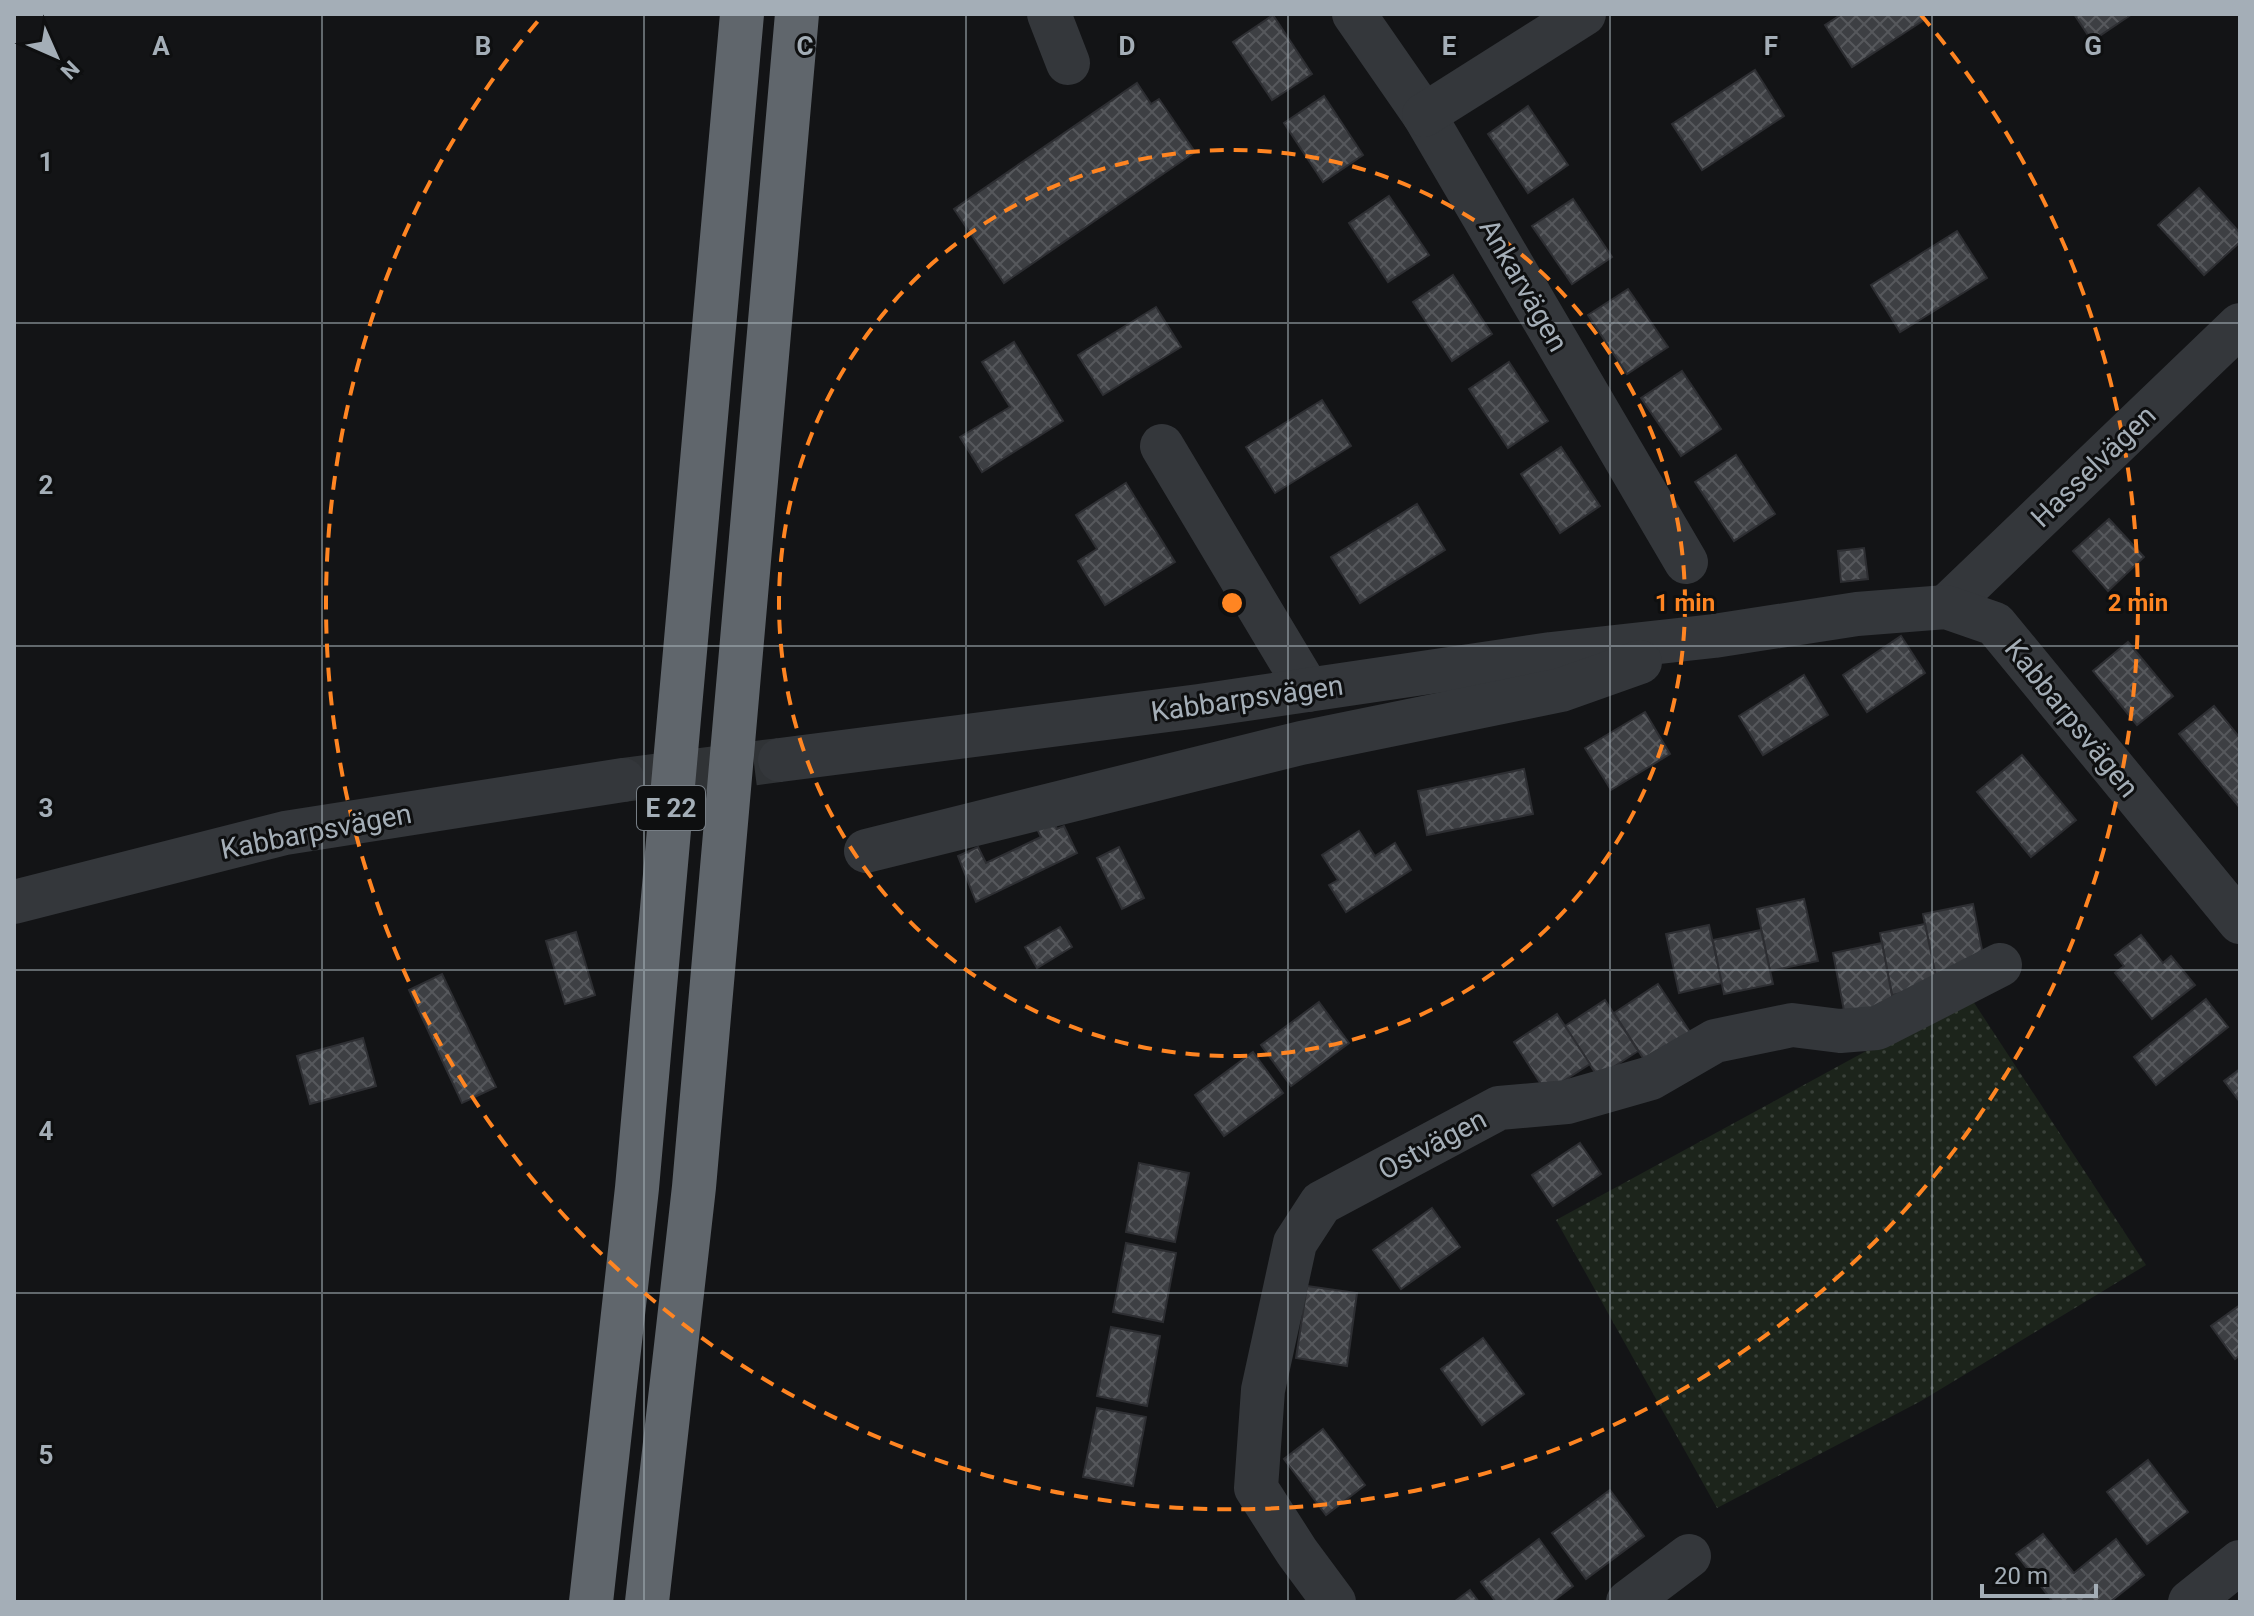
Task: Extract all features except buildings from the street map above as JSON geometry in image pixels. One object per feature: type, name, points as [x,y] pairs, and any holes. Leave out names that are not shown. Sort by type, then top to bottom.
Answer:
[{"type":"highway","name":"E 22","points":[[591,1602],[637,1188],[742,14]]},
{"type":"highway","name":"E 22","points":[[647,1602],[694,1187],[797,14]]},
{"type":"street","points":[[1049,14],[1068,63]]},
{"type":"street","name":"Ankarvägen","points":[[1354,14],[1424,115],[1686,562]]},
{"type":"street","points":[[1424,115],[1584,14]]},
{"type":"street","name":"Hasselvägen","points":[[1946,607],[2240,325]]},
{"type":"street","points":[[1162,446],[1308,690]]},
{"type":"street","name":"Kabbarpsvägen","points":[[780,760],[1308,690],[1551,654],[1714,636],[1857,614],[1946,607],[1995,624],[2240,922]]},
{"type":"street","name":"Kabbarpsvägen","points":[[866,851],[1301,743],[1561,690],[1714,636]]},
{"type":"street","name":"Kabbarpsvägen","points":[[14,902],[285,833],[623,780]]},
{"type":"street","name":"Ostvägen","points":[[1334,1602],[1256,1488],[1263,1390],[1295,1243],[1321,1203],[1499,1108],[1567,1102],[1651,1078],[1715,1041],[1792,1025],[1840,1031],[1877,1028],[2000,965]]},
{"type":"street","points":[[1628,1602],[1689,1556]]},
{"type":"street","points":[[2190,1602],[2240,1562]]},
{"type":"shaded area","points":[[1969,995],[2146,1265],[1921,1401],[1717,1508],[1556,1220]]},
{"type":"tunnel","points":[[623,780],[780,760]]}]
